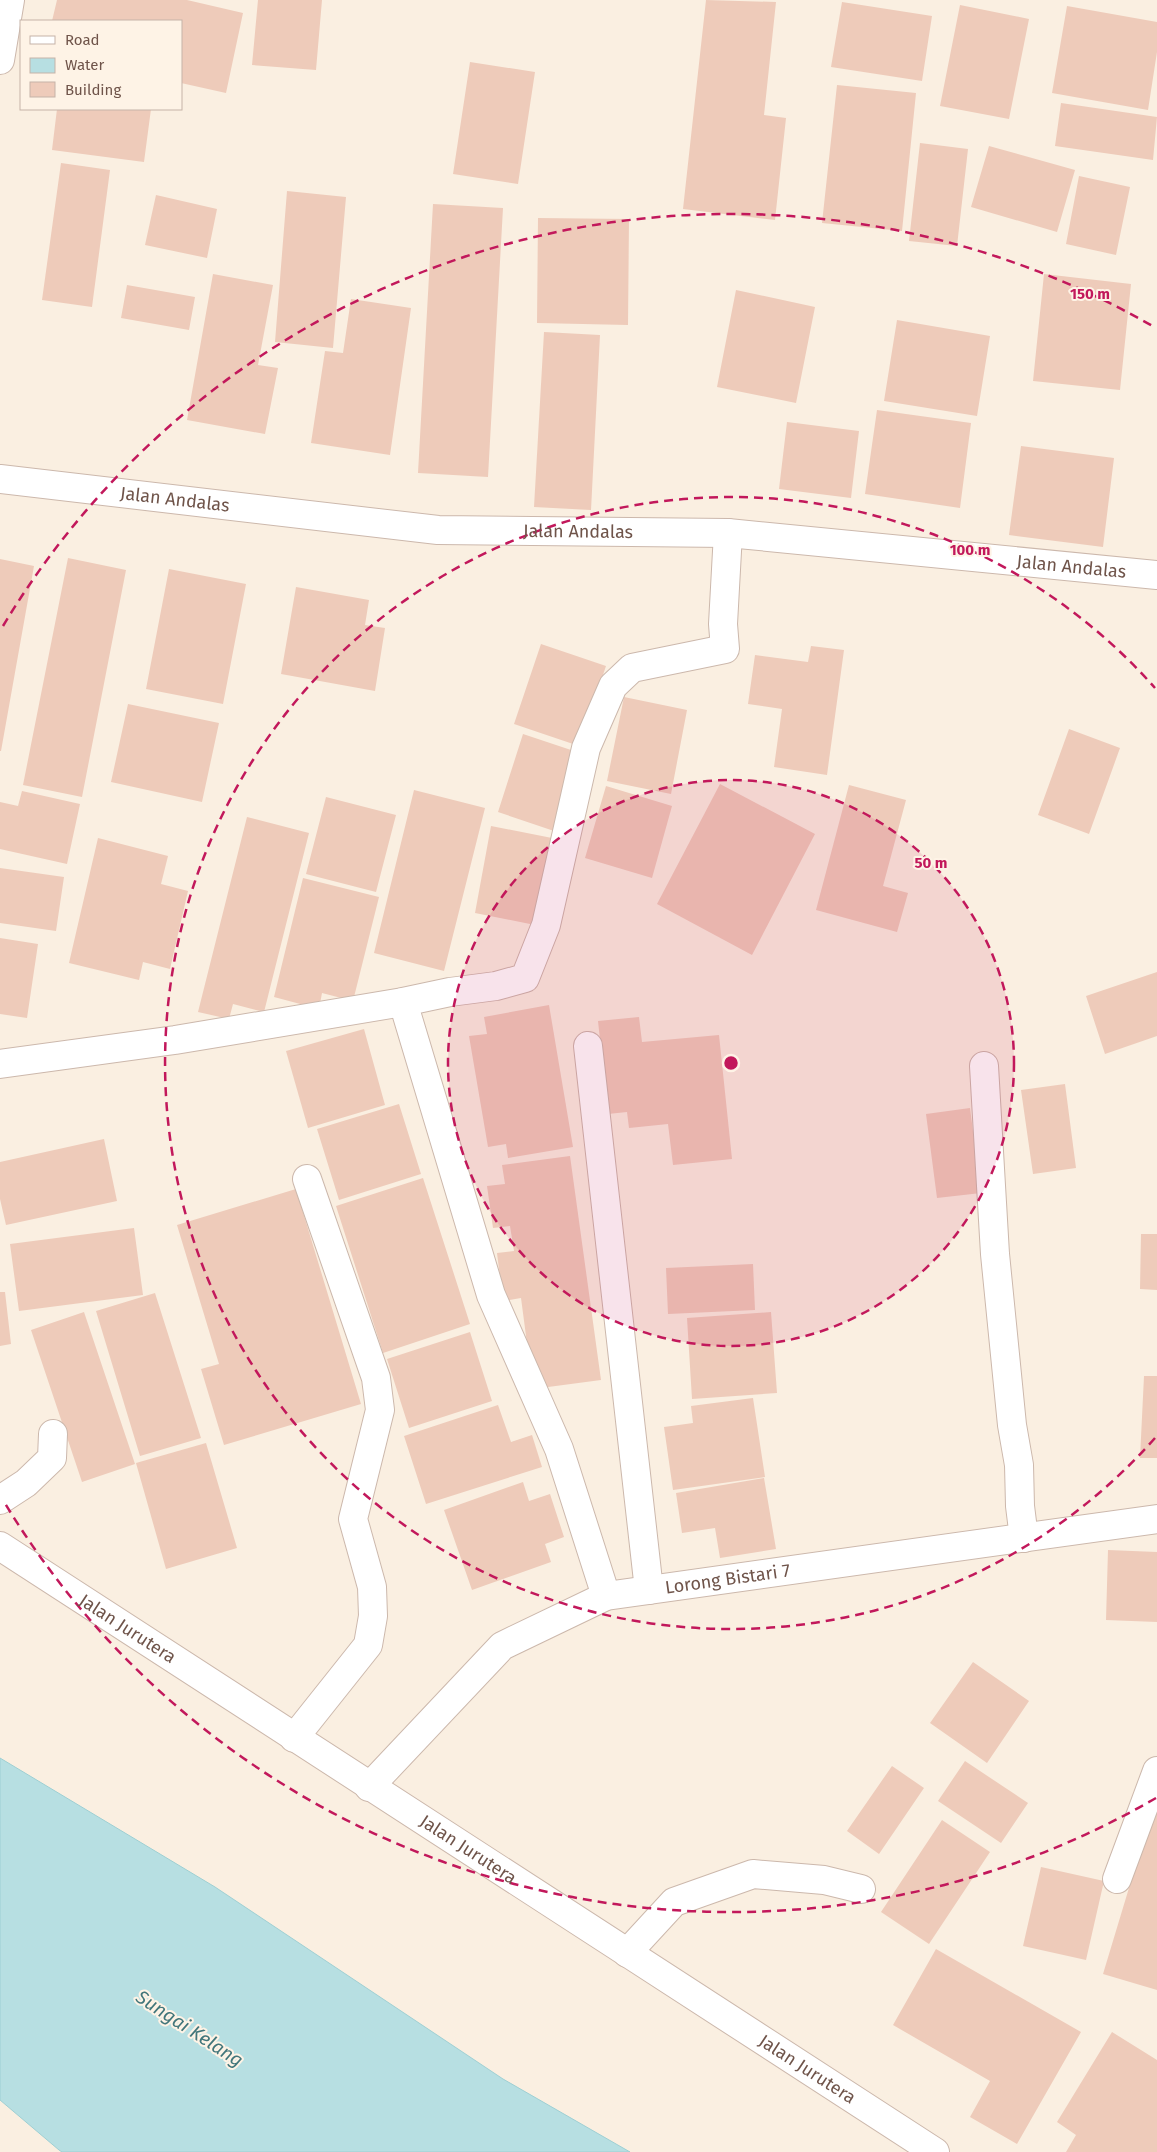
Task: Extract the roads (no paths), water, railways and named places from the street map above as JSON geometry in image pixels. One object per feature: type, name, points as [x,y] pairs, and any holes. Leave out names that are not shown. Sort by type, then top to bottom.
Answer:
[{"type":"street","points":[[0,60],[10,0]]},
{"type":"street","name":"Jalan Andalas","points":[[0,479],[438,530],[728,534],[1157,575]]},
{"type":"street","points":[[0,1064],[175,1040],[403,1002],[450,992],[496,986],[524,978],[546,924],[586,748],[613,686],[632,668],[725,649],[723,624],[728,534]]},
{"type":"street","points":[[403,1002],[491,1295],[559,1449],[606,1596]]},
{"type":"street","points":[[588,1046],[649,1590]]},
{"type":"street","points":[[984,1066],[995,1254],[1012,1425],[1019,1464],[1020,1506],[1024,1538]]},
{"type":"street","points":[[294,1738],[368,1645],[373,1616],[372,1587],[353,1519],[380,1410],[376,1378],[307,1179]]},
{"type":"street","points":[[0,1500],[26,1483],[52,1458],[54,1434]]},
{"type":"street","name":"Lorong Bistari 7","points":[[369,1787],[502,1646],[606,1596],[1157,1519]]},
{"type":"street","name":"Jalan Jurutera","points":[[0,1546],[369,1787],[935,2152]]},
{"type":"street","points":[[1117,1880],[1157,1771]]},
{"type":"street","points":[[627,1953],[674,1902],[754,1874],[824,1880],[861,1889]]},
{"type":"water","name":"Sungai Kelang","points":[[0,1758],[215,1887],[503,2079],[630,2152],[62,2152],[0,2100]]}]
